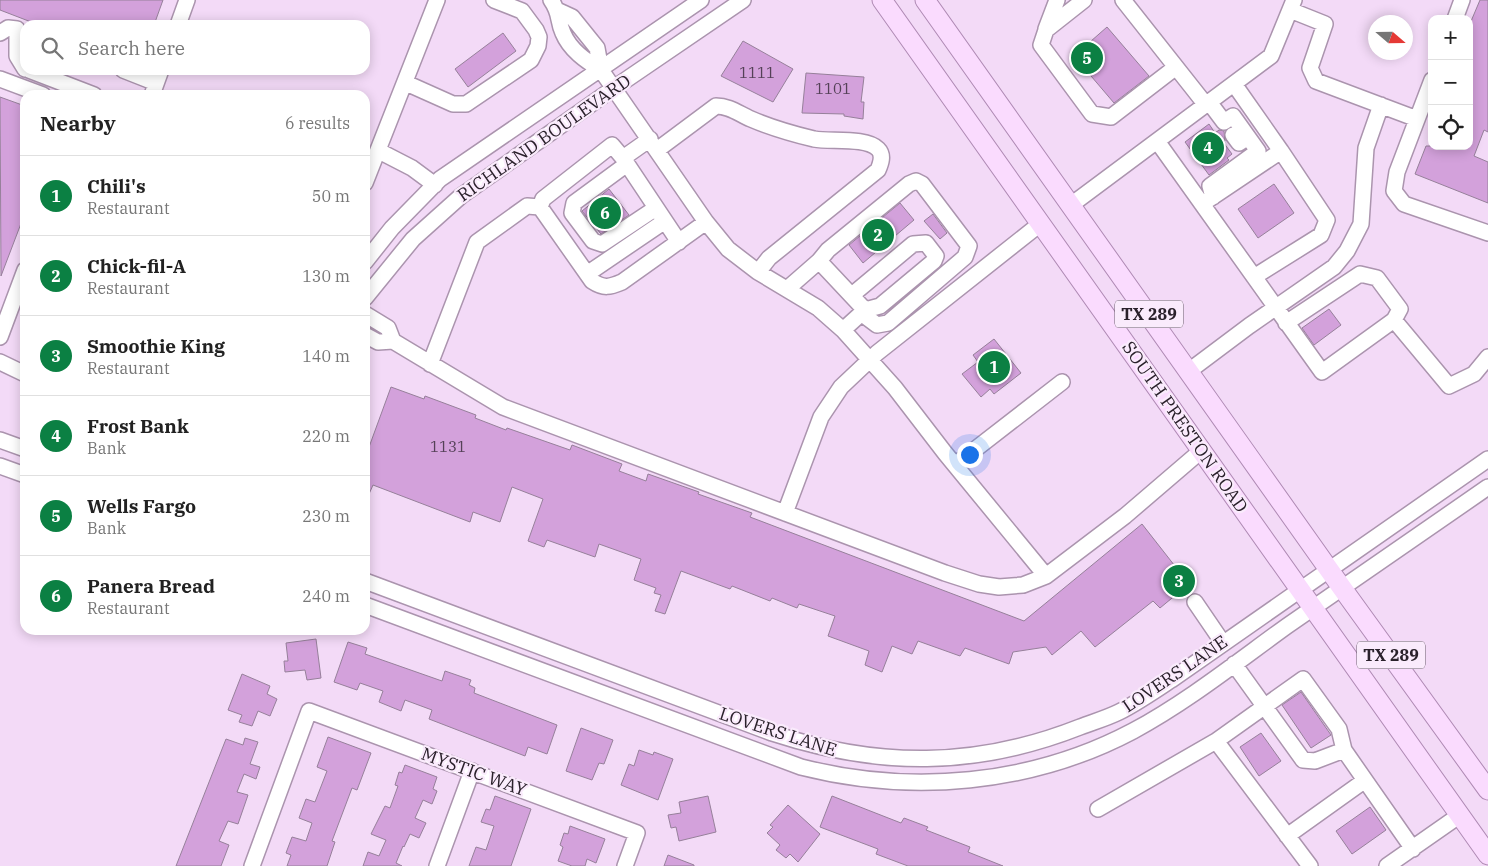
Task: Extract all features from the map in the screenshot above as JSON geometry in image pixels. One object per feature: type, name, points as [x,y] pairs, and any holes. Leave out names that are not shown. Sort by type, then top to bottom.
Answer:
[{"type":"main road","name":"SOUTH PRESTON ROAD","points":[[882,0],[1488,855]]},
{"type":"main road","name":"SOUTH PRESTON ROAD","points":[[926,0],[1342,588],[1488,790]]},
{"type":"street","points":[[180,20],[187,0]]},
{"type":"street","points":[[370,171],[438,0]]},
{"type":"street","points":[[406,83],[453,104],[466,104],[531,60],[538,46],[539,37],[536,30],[522,11],[494,0]]},
{"type":"street","name":"RICHLAND BOULEVARD","points":[[370,256],[392,228],[435,185],[701,0]]},
{"type":"street","name":"RICHLAND BOULEVARD","points":[[370,292],[413,238],[461,196],[743,0]]},
{"type":"street","points":[[1057,0],[1041,45],[1092,114],[1111,117],[1176,67]]},
{"type":"street","points":[[1046,30],[1084,0]]},
{"type":"street","points":[[1123,0],[1207,104],[1258,151],[1210,186],[1208,201]]},
{"type":"street","points":[[1456,15],[1462,0]]},
{"type":"street","points":[[555,5],[572,17],[598,48],[602,70],[706,222],[728,249],[758,272],[818,308],[844,330],[870,359],[1046,576]]},
{"type":"street","points":[[1071,205],[1271,56],[1292,5],[1325,24],[1310,68],[1316,81],[1417,119]]},
{"type":"street","points":[[0,33],[8,28],[20,31]]},
{"type":"street","points":[[20,37],[17,56],[20,61]]},
{"type":"street","points":[[42,75],[81,90]]},
{"type":"street","points":[[136,75],[156,83]]},
{"type":"street","points":[[0,79],[30,90]]},
{"type":"street","points":[[1234,84],[1327,220],[1321,234],[1254,277]]},
{"type":"street","points":[[1428,90],[1397,172],[1394,191],[1404,204],[1488,233]]},
{"type":"street","points":[[1189,371],[1334,267],[1347,251],[1361,224],[1366,148],[1381,105]]},
{"type":"street","points":[[656,208],[602,244],[593,241],[572,213],[574,203],[625,161],[716,106],[724,106],[750,119],[794,134],[823,141],[859,142],[878,148],[882,154],[882,163],[878,170],[769,258],[758,272]]},
{"type":"street","points":[[1157,141],[1208,201],[1254,277],[1275,308],[1286,323],[1322,372],[1394,320],[1400,309],[1377,278],[1360,274],[1286,323]]},
{"type":"street","points":[[540,208],[543,198],[612,145],[625,161],[679,242]]},
{"type":"street","points":[[378,151],[412,168],[435,185]]},
{"type":"street","points":[[1208,201],[1281,152]]},
{"type":"street","points":[[787,289],[819,261],[828,250],[909,184],[916,181],[922,184],[969,246],[965,257],[888,323],[876,325],[863,312],[852,295],[819,261]]},
{"type":"street","points":[[430,364],[477,242],[527,206],[540,208],[587,274],[599,286],[609,288],[622,282],[706,222]]},
{"type":"street","points":[[587,274],[665,221]]},
{"type":"street","points":[[785,513],[821,417],[841,386],[870,359],[1040,224]]},
{"type":"street","points":[[844,330],[863,312],[880,306],[934,261],[936,256],[926,243],[913,244],[852,295]]},
{"type":"street","points":[[0,337],[20,296]]},
{"type":"street","points":[[370,317],[388,328],[393,341]]},
{"type":"street","points":[[1394,320],[1448,386],[1474,374],[1488,357]]},
{"type":"street","points":[[370,338],[378,342],[393,341],[503,408],[978,584],[1011,587],[1023,585],[1046,576],[1125,516],[1202,450]]},
{"type":"street","points":[[0,362],[20,372]]},
{"type":"street","points":[[955,466],[1062,382]]},
{"type":"street","points":[[0,440],[20,447]]},
{"type":"street","name":"LOVERS LANE","points":[[370,583],[772,733],[837,752],[921,760],[970,757],[995,754],[1044,742],[1119,712],[1171,680],[1488,458]]},
{"type":"street","points":[[0,466],[20,473]]},
{"type":"street","name":"LOVERS LANE","points":[[370,607],[783,761],[847,777],[902,783],[949,782],[998,776],[1048,764],[1086,751],[1133,730],[1234,664],[1488,487]]},
{"type":"street","points":[[1195,602],[1223,643]]},
{"type":"street","points":[[1234,664],[1303,760],[1315,761],[1344,750]]},
{"type":"street","points":[[1098,809],[1216,741],[1303,679],[1339,729],[1344,750],[1412,848]]},
{"type":"street","name":"MYSTIC WAY","points":[[252,866],[309,711],[637,833],[625,866]]},
{"type":"street","points":[[1216,741],[1310,866]]},
{"type":"street","points":[[437,866],[472,771]]},
{"type":"street","points":[[1287,836],[1364,781]]},
{"type":"street","points":[[1388,866],[1460,815]]},
{"type":"building","points":[[0,0],[163,0],[156,20],[26,20],[0,10]]},
{"type":"building","points":[[1480,0],[1488,0],[1488,132],[1484,130],[1474,156],[1488,162],[1488,203],[1415,174],[1426,146],[1428,146],[1428,150],[1473,150],[1473,17]]},
{"type":"building","points":[[1107,27],[1149,76],[1114,103],[1074,56]]},
{"type":"building","points":[[503,33],[516,51],[468,87],[455,69]]},
{"type":"building","points":[[743,41],[793,69],[773,102],[721,76]]},
{"type":"building","points":[[806,73],[864,77],[861,102],[864,102],[863,119],[844,116],[844,114],[802,113]]},
{"type":"building","points":[[0,97],[20,104],[20,226],[1,276]]},
{"type":"building","points":[[1209,124],[1215,133],[1219,130],[1224,131],[1225,141],[1223,142],[1232,154],[1227,158],[1229,160],[1209,175],[1185,142]]},
{"type":"building","points":[[1274,184],[1294,213],[1258,238],[1238,209]]},
{"type":"building","points":[[609,189],[629,215],[601,234],[582,211]]},
{"type":"building","points":[[900,203],[914,220],[863,263],[849,245]]},
{"type":"building","points":[[933,214],[947,233],[940,239],[924,221]]},
{"type":"building","points":[[1329,309],[1341,325],[1314,345],[1302,328]]},
{"type":"building","points":[[994,339],[1021,373],[994,394],[990,389],[981,397],[962,374],[978,362],[973,355]]},
{"type":"building","points":[[391,387],[424,399],[425,396],[476,415],[475,418],[506,430],[507,428],[570,450],[572,445],[622,464],[619,471],[646,481],[648,474],[699,492],[698,494],[752,513],[750,517],[1024,621],[1142,524],[1189,584],[1160,608],[1153,601],[1095,647],[1081,631],[1052,655],[1046,647],[1013,652],[1009,664],[965,648],[960,656],[918,641],[912,654],[892,646],[882,672],[865,665],[869,651],[828,636],[835,616],[799,604],[797,608],[772,598],[770,601],[732,586],[730,589],[681,571],[665,614],[655,611],[661,595],[654,593],[656,588],[634,580],[641,559],[599,544],[595,557],[547,540],[544,547],[528,541],[543,499],[512,487],[500,522],[473,512],[470,522],[373,485],[370,492],[370,444]]},
{"type":"building","points":[[316,639],[321,678],[307,680],[305,670],[285,672],[284,661],[288,661],[286,643]]},
{"type":"building","points":[[348,642],[367,648],[365,654],[442,681],[445,671],[471,680],[469,685],[475,688],[474,693],[557,725],[547,754],[528,747],[525,756],[429,719],[432,710],[405,700],[401,711],[379,702],[383,691],[360,683],[357,690],[334,682]]},
{"type":"building","points":[[242,674],[270,686],[267,694],[277,699],[270,716],[258,711],[252,726],[239,722],[242,715],[228,710]]},
{"type":"building","points":[[1301,692],[1331,735],[1311,748],[1282,705]]},
{"type":"building","points":[[581,728],[613,740],[604,764],[599,763],[592,780],[566,771]]},
{"type":"building","points":[[1261,733],[1281,761],[1259,776],[1240,747]]},
{"type":"building","points":[[328,737],[371,753],[357,790],[352,788],[332,841],[335,842],[327,866],[287,866],[291,855],[286,853],[292,837],[306,841],[312,823],[299,818],[306,799],[315,802],[327,771],[317,767]]},
{"type":"building","points":[[245,738],[258,742],[250,764],[260,767],[256,779],[244,774],[237,792],[248,795],[238,824],[228,821],[219,841],[229,845],[221,866],[176,866],[226,739],[243,745]]},
{"type":"building","points":[[639,750],[653,755],[654,752],[673,759],[658,800],[621,785],[629,764],[634,766]]},
{"type":"building","points":[[405,765],[437,777],[433,789],[437,791],[432,804],[423,800],[415,818],[426,823],[419,838],[410,834],[403,846],[396,863],[402,866],[363,866],[368,852],[379,856],[386,840],[371,834],[385,806],[390,808],[398,786],[395,785],[399,772],[402,773]]},
{"type":"building","points":[[495,796],[531,809],[511,866],[469,866],[476,847],[486,850],[494,826],[481,822],[486,809],[490,810]]},
{"type":"building","points":[[708,796],[716,832],[679,841],[676,827],[671,828],[668,815],[681,813],[679,802]]},
{"type":"building","points":[[832,796],[901,823],[904,818],[928,827],[926,830],[970,847],[968,852],[1003,866],[908,866],[876,854],[878,849],[820,827]]},
{"type":"building","points":[[788,805],[820,834],[798,862],[790,854],[786,858],[776,850],[780,845],[767,833],[773,827],[770,825]]},
{"type":"building","points":[[1370,807],[1386,830],[1352,854],[1336,831]]},
{"type":"building","points":[[570,826],[605,839],[596,863],[587,859],[585,866],[572,866],[558,861],[563,847],[560,845],[564,833],[568,834]]},
{"type":"building","points":[[668,855],[694,865],[694,866],[664,866]]},
{"type":"place","name":"Wells Fargo","points":[[1087,58]]},
{"type":"place","name":"Frost Bank","points":[[1208,148]]},
{"type":"place","name":"Panera Bread","points":[[605,213]]},
{"type":"place","name":"Chick-fil-A","points":[[878,235]]},
{"type":"place","name":"Chili's","points":[[994,367]]},
{"type":"place","name":"Smoothie King","points":[[1179,581]]}]
